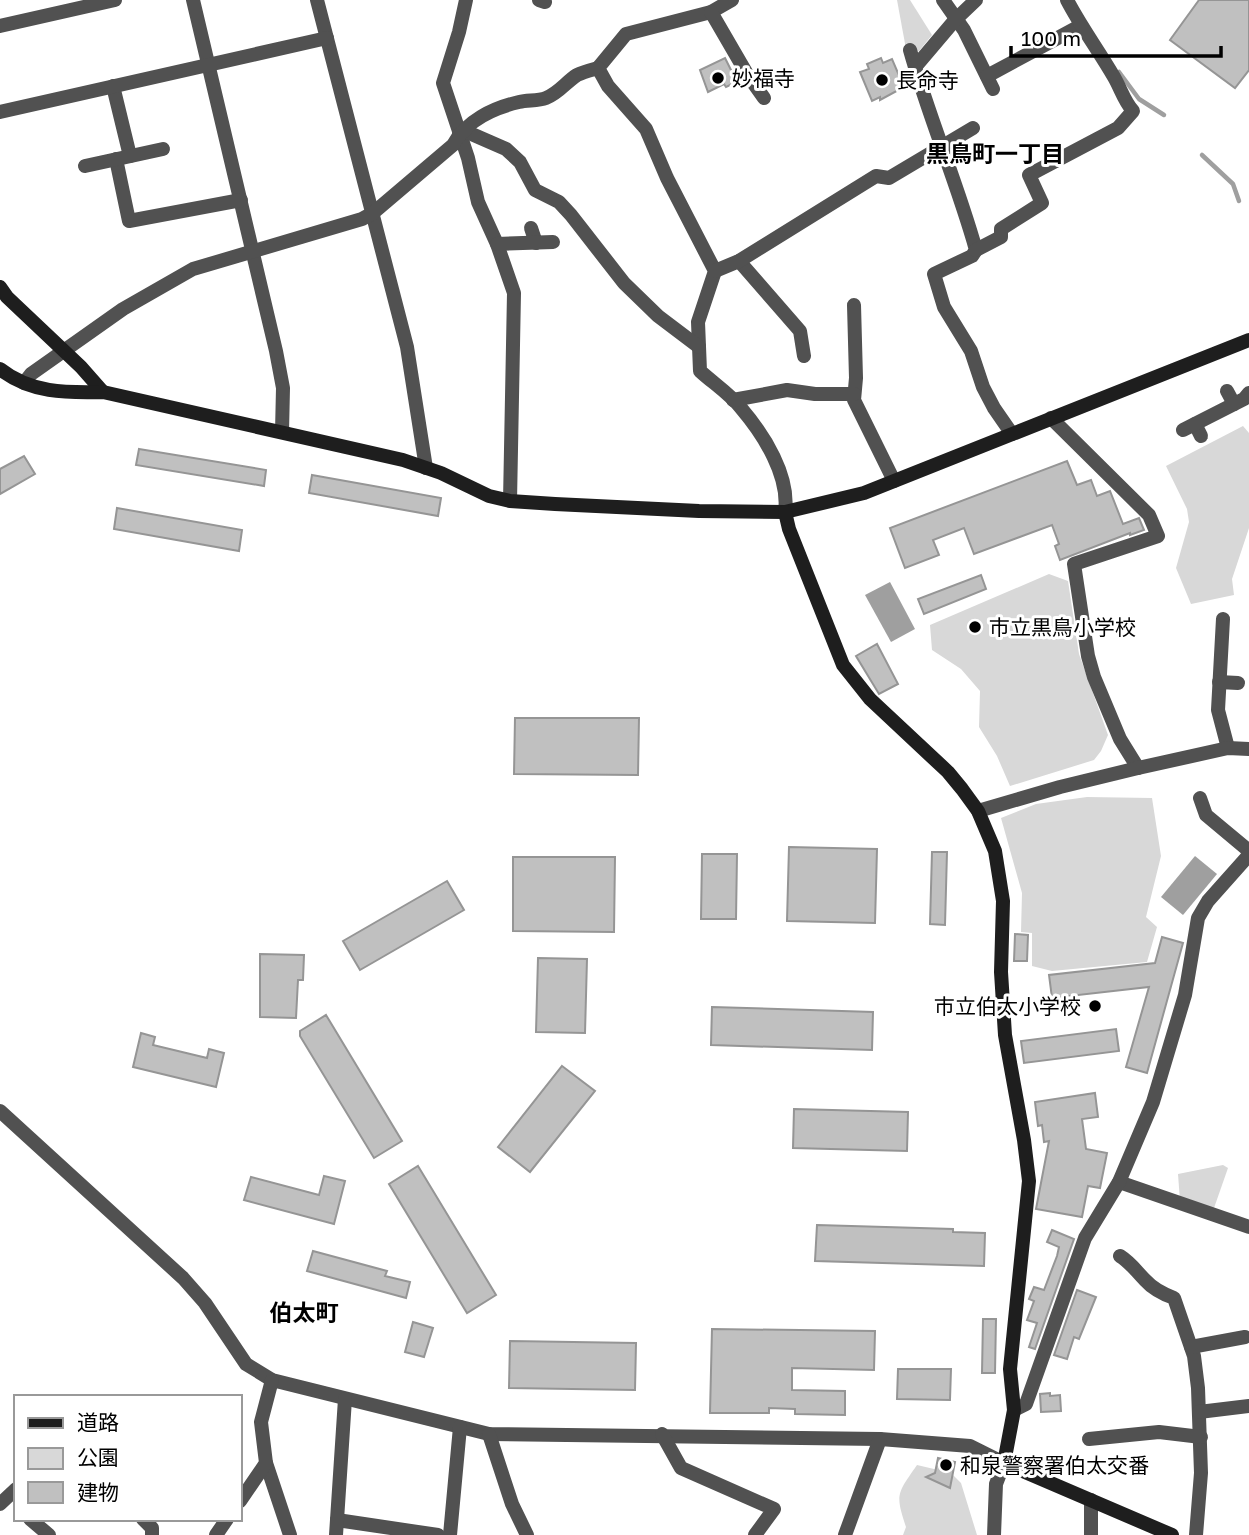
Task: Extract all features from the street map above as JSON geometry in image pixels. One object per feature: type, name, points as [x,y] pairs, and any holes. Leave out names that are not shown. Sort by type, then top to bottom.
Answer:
[{"type":"street","points":[[0,26],[115,0]]},
{"type":"street","points":[[193,0],[283,387],[282,432]]},
{"type":"street","points":[[317,0],[407,347],[426,468]]},
{"type":"street","points":[[466,0],[443,83],[468,158],[478,202],[497,244],[514,293],[510,501]]},
{"type":"street","points":[[24,383],[31,374],[123,309],[192,269],[351,223],[373,213],[453,145],[459,134],[473,122],[499,107],[544,99],[560,91],[578,75],[598,68],[626,34],[711,12],[732,0]]},
{"type":"street","points":[[943,0],[964,30],[990,83],[1080,26]]},
{"type":"street","points":[[916,66],[976,0]]},
{"type":"street","points":[[1012,434],[983,387],[977,348],[944,307],[934,274],[972,256],[976,250],[1001,237],[1001,229],[1042,203],[1029,175],[1118,128],[1133,111],[1126,103],[1114,76],[1080,26],[1067,0]]},
{"type":"street","points":[[711,12],[764,98]]},
{"type":"street","points":[[0,112],[327,38]]},
{"type":"street","points":[[910,50],[940,147],[962,200],[976,250]]},
{"type":"street","points":[[598,68],[608,86],[646,129],[667,178],[715,271],[698,322],[699,371],[733,400],[760,434],[779,471],[787,497],[785,512],[798,553],[843,665],[870,699],[948,772],[978,811],[995,851],[1001,882],[1002,1003],[1005,1035],[1029,1181],[1010,1370],[1014,1410],[1004,1463],[996,1484],[994,1535]]},
{"type":"street","points":[[113,86],[131,156]]},
{"type":"street","points":[[715,271],[739,261],[876,176],[889,178],[972,128]]},
{"type":"street","points":[[459,134],[467,132],[506,149],[520,162],[535,191],[559,202],[624,283],[657,316],[699,347]]},
{"type":"street","points":[[85,166],[163,149]]},
{"type":"street","points":[[116,159],[129,221],[241,200]]},
{"type":"street","points":[[531,228],[536,243]]},
{"type":"street","points":[[497,244],[553,242]]},
{"type":"street","points":[[739,261],[800,331],[804,356]]},
{"type":"street","points":[[0,287],[103,392]]},
{"type":"street","points":[[854,305],[862,342],[854,400],[894,481]]},
{"type":"street","points":[[0,369],[11,378],[62,394],[103,392],[380,454],[426,468],[489,496],[510,501],[785,512],[864,493],[1249,340]]},
{"type":"street","points":[[733,400],[787,390],[815,394],[854,394]]},
{"type":"street","points":[[1193,430],[1230,398],[1244,399],[1249,393]]},
{"type":"street","points":[[1051,418],[1149,515],[1158,536],[1074,564],[1088,656],[1094,677],[1120,740],[1138,768]]},
{"type":"street","points":[[1223,619],[1218,709],[1228,748]]},
{"type":"street","points":[[1219,682],[1238,683]]},
{"type":"street","points":[[978,811],[1138,768],[1228,748],[1249,748]]},
{"type":"street","points":[[1014,1410],[1026,1404],[1085,1238],[1119,1182],[1153,1102],[1185,995],[1198,918],[1208,901],[1249,853],[1219,817],[1206,815],[1200,798]]},
{"type":"street","points":[[0,1111],[183,1278],[205,1303],[246,1364],[272,1380],[489,1434],[880,1438],[970,1446],[1169,1534]]},
{"type":"street","points":[[1119,1182],[1249,1227]]},
{"type":"street","points":[[1120,1256],[1158,1292],[1174,1298],[1191,1347],[1198,1388],[1201,1437],[1196,1535]]},
{"type":"street","points":[[1191,1347],[1245,1338]]},
{"type":"street","points":[[272,1380],[261,1422],[266,1463],[290,1535]]},
{"type":"street","points":[[345,1399],[336,1528],[438,1535]]},
{"type":"street","points":[[1199,1412],[1249,1406]]},
{"type":"street","points":[[450,1535],[460,1427]]},
{"type":"street","points":[[1089,1439],[1142,1440],[1159,1432],[1201,1437]]},
{"type":"street","points":[[489,1434],[512,1504],[527,1535]]},
{"type":"street","points":[[662,1434],[681,1468],[774,1509],[755,1535]]},
{"type":"street","points":[[845,1535],[880,1438]]},
{"type":"street","points":[[242,1498],[266,1463]]},
{"type":"street","points":[[1091,1500],[1091,1535]]},
{"type":"street","points":[[32,1521],[49,1535]]},
{"type":"green space","points":[[897,0],[910,0],[932,35],[919,51],[906,49]]},
{"type":"green space","points":[[1243,426],[1249,433],[1249,528],[1232,579],[1234,595],[1191,604],[1176,568],[1189,522],[1187,509],[1166,466]]},
{"type":"green space","points":[[1049,574],[1068,581],[1079,654],[1108,735],[1094,760],[1010,786],[997,756],[979,727],[980,691],[961,669],[932,650],[930,625]]},
{"type":"green space","points":[[1087,797],[1152,798],[1161,856],[1146,917],[1157,927],[1147,962],[1052,971],[1032,966],[1032,933],[1021,932],[1022,893],[1001,818],[1036,804]]},
{"type":"green space","points":[[1223,1165],[1228,1168],[1214,1208],[1180,1201],[1178,1174]]},
{"type":"green space","points":[[917,1465],[951,1473],[961,1483],[977,1535],[903,1535],[906,1527],[900,1507],[900,1494]]},
{"type":"shaded area","points":[[890,582],[915,629],[891,642],[865,595]]},
{"type":"shaded area","points":[[1195,856],[1217,874],[1183,915],[1161,897]]},
{"type":"building","points":[[1199,0],[1249,0],[1249,70],[1235,88],[1170,40]]},
{"type":"building","name":"妙福寺","points":[[725,58],[737,82],[726,87],[724,84],[708,92],[700,70]]},
{"type":"building","points":[[881,58],[883,63],[892,59],[904,87],[880,100],[880,97],[872,101],[860,72],[869,69],[867,64]]},
{"type":"building","points":[[139,449],[266,470],[264,486],[136,465]]},
{"type":"building","points":[[24,456],[35,474],[0,494],[0,469]]},
{"type":"building","points":[[1067,461],[1077,485],[1091,480],[1097,496],[1110,491],[1123,524],[1139,518],[1144,530],[1060,560],[1055,546],[1059,544],[1052,525],[974,554],[964,528],[933,540],[939,555],[905,568],[890,528]]},
{"type":"building","points":[[312,475],[441,498],[438,516],[309,493]]},
{"type":"building","points":[[117,508],[242,530],[239,551],[114,529]]},
{"type":"building","points":[[981,575],[986,589],[924,614],[918,599]]},
{"type":"building","points":[[877,644],[898,684],[879,694],[856,656]]},
{"type":"building","points":[[515,718],[639,718],[638,775],[514,774]]},
{"type":"building","points":[[789,847],[877,849],[875,923],[787,921]]},
{"type":"building","points":[[932,852],[947,852],[945,925],[930,924]]},
{"type":"building","points":[[702,854],[737,854],[736,919],[701,919]]},
{"type":"building","points":[[513,857],[615,857],[614,932],[513,931]]},
{"type":"building","points":[[447,881],[464,910],[360,970],[343,941]]},
{"type":"building","points":[[1015,934],[1028,935],[1027,961],[1014,961]]},
{"type":"building","points":[[1162,937],[1183,943],[1147,1073],[1126,1067],[1149,987],[1052,998],[1049,975],[1155,963]]},
{"type":"building","points":[[260,954],[304,955],[303,980],[298,980],[296,1018],[260,1017]]},
{"type":"building","points":[[538,958],[587,959],[585,1033],[536,1032]]},
{"type":"building","points":[[712,1007],[873,1012],[872,1050],[711,1045]]},
{"type":"building","points":[[326,1015],[402,1141],[374,1158],[300,1036],[300,1031]]},
{"type":"building","points":[[1116,1029],[1119,1051],[1024,1063],[1021,1041]]},
{"type":"building","points":[[141,1033],[155,1037],[153,1045],[207,1058],[209,1049],[224,1053],[216,1087],[133,1067]]},
{"type":"building","points":[[562,1066],[595,1091],[530,1172],[498,1147]]},
{"type":"building","points":[[1095,1093],[1098,1117],[1082,1119],[1086,1149],[1107,1153],[1100,1188],[1088,1186],[1082,1217],[1036,1209],[1049,1141],[1044,1142],[1042,1125],[1038,1126],[1035,1102]]},
{"type":"building","points":[[794,1109],[908,1112],[907,1151],[793,1148]]},
{"type":"building","points":[[418,1166],[496,1295],[467,1313],[389,1184]]},
{"type":"building","points":[[324,1176],[345,1181],[334,1224],[244,1200],[251,1177],[319,1195]]},
{"type":"building","points":[[817,1225],[953,1229],[953,1232],[985,1233],[984,1266],[815,1261]]},
{"type":"building","points":[[1052,1230],[1074,1239],[1035,1349],[1029,1347],[1037,1323],[1027,1320],[1034,1301],[1029,1299],[1034,1287],[1044,1290],[1057,1256],[1059,1247],[1047,1242]]},
{"type":"building","points":[[313,1251],[387,1271],[385,1276],[410,1282],[406,1298],[307,1271]]},
{"type":"building","points":[[1077,1290],[1096,1297],[1079,1339],[1074,1337],[1067,1359],[1054,1355]]},
{"type":"building","points":[[983,1319],[996,1319],[995,1373],[982,1373]]},
{"type":"building","points":[[413,1322],[433,1328],[424,1357],[405,1352]]},
{"type":"building","points":[[712,1329],[875,1331],[874,1370],[792,1368],[792,1390],[845,1391],[845,1415],[795,1414],[795,1409],[769,1408],[769,1413],[710,1413]]},
{"type":"building","points":[[510,1341],[636,1343],[635,1390],[509,1388]]},
{"type":"building","points":[[898,1369],[951,1369],[950,1400],[897,1399]]},
{"type":"building","points":[[1050,1393],[1050,1396],[1060,1395],[1061,1411],[1041,1412],[1040,1394]]},
{"type":"building","points":[[938,1458],[955,1462],[950,1488],[926,1477],[935,1473]]},
{"type":"waterway","points":[[1119,72],[1139,99],[1164,115]]},
{"type":"waterway","points":[[1202,155],[1233,184],[1239,201]]},
{"type":"place","name":"妙福寺","points":[[718,78]]},
{"type":"place","name":"長命寺","points":[[882,80]]},
{"type":"place","name":"市立黒鳥小学校","points":[[975,627]]},
{"type":"place","name":"市立伯太小学校","points":[[1095,1006]]},
{"type":"place","name":"和泉警察署伯太交番","points":[[946,1465]]},
{"type":"district","name":"黒鳥町一丁目","points":[[995,153]]},
{"type":"district","name":"伯太町","points":[[304,1312]]}]
